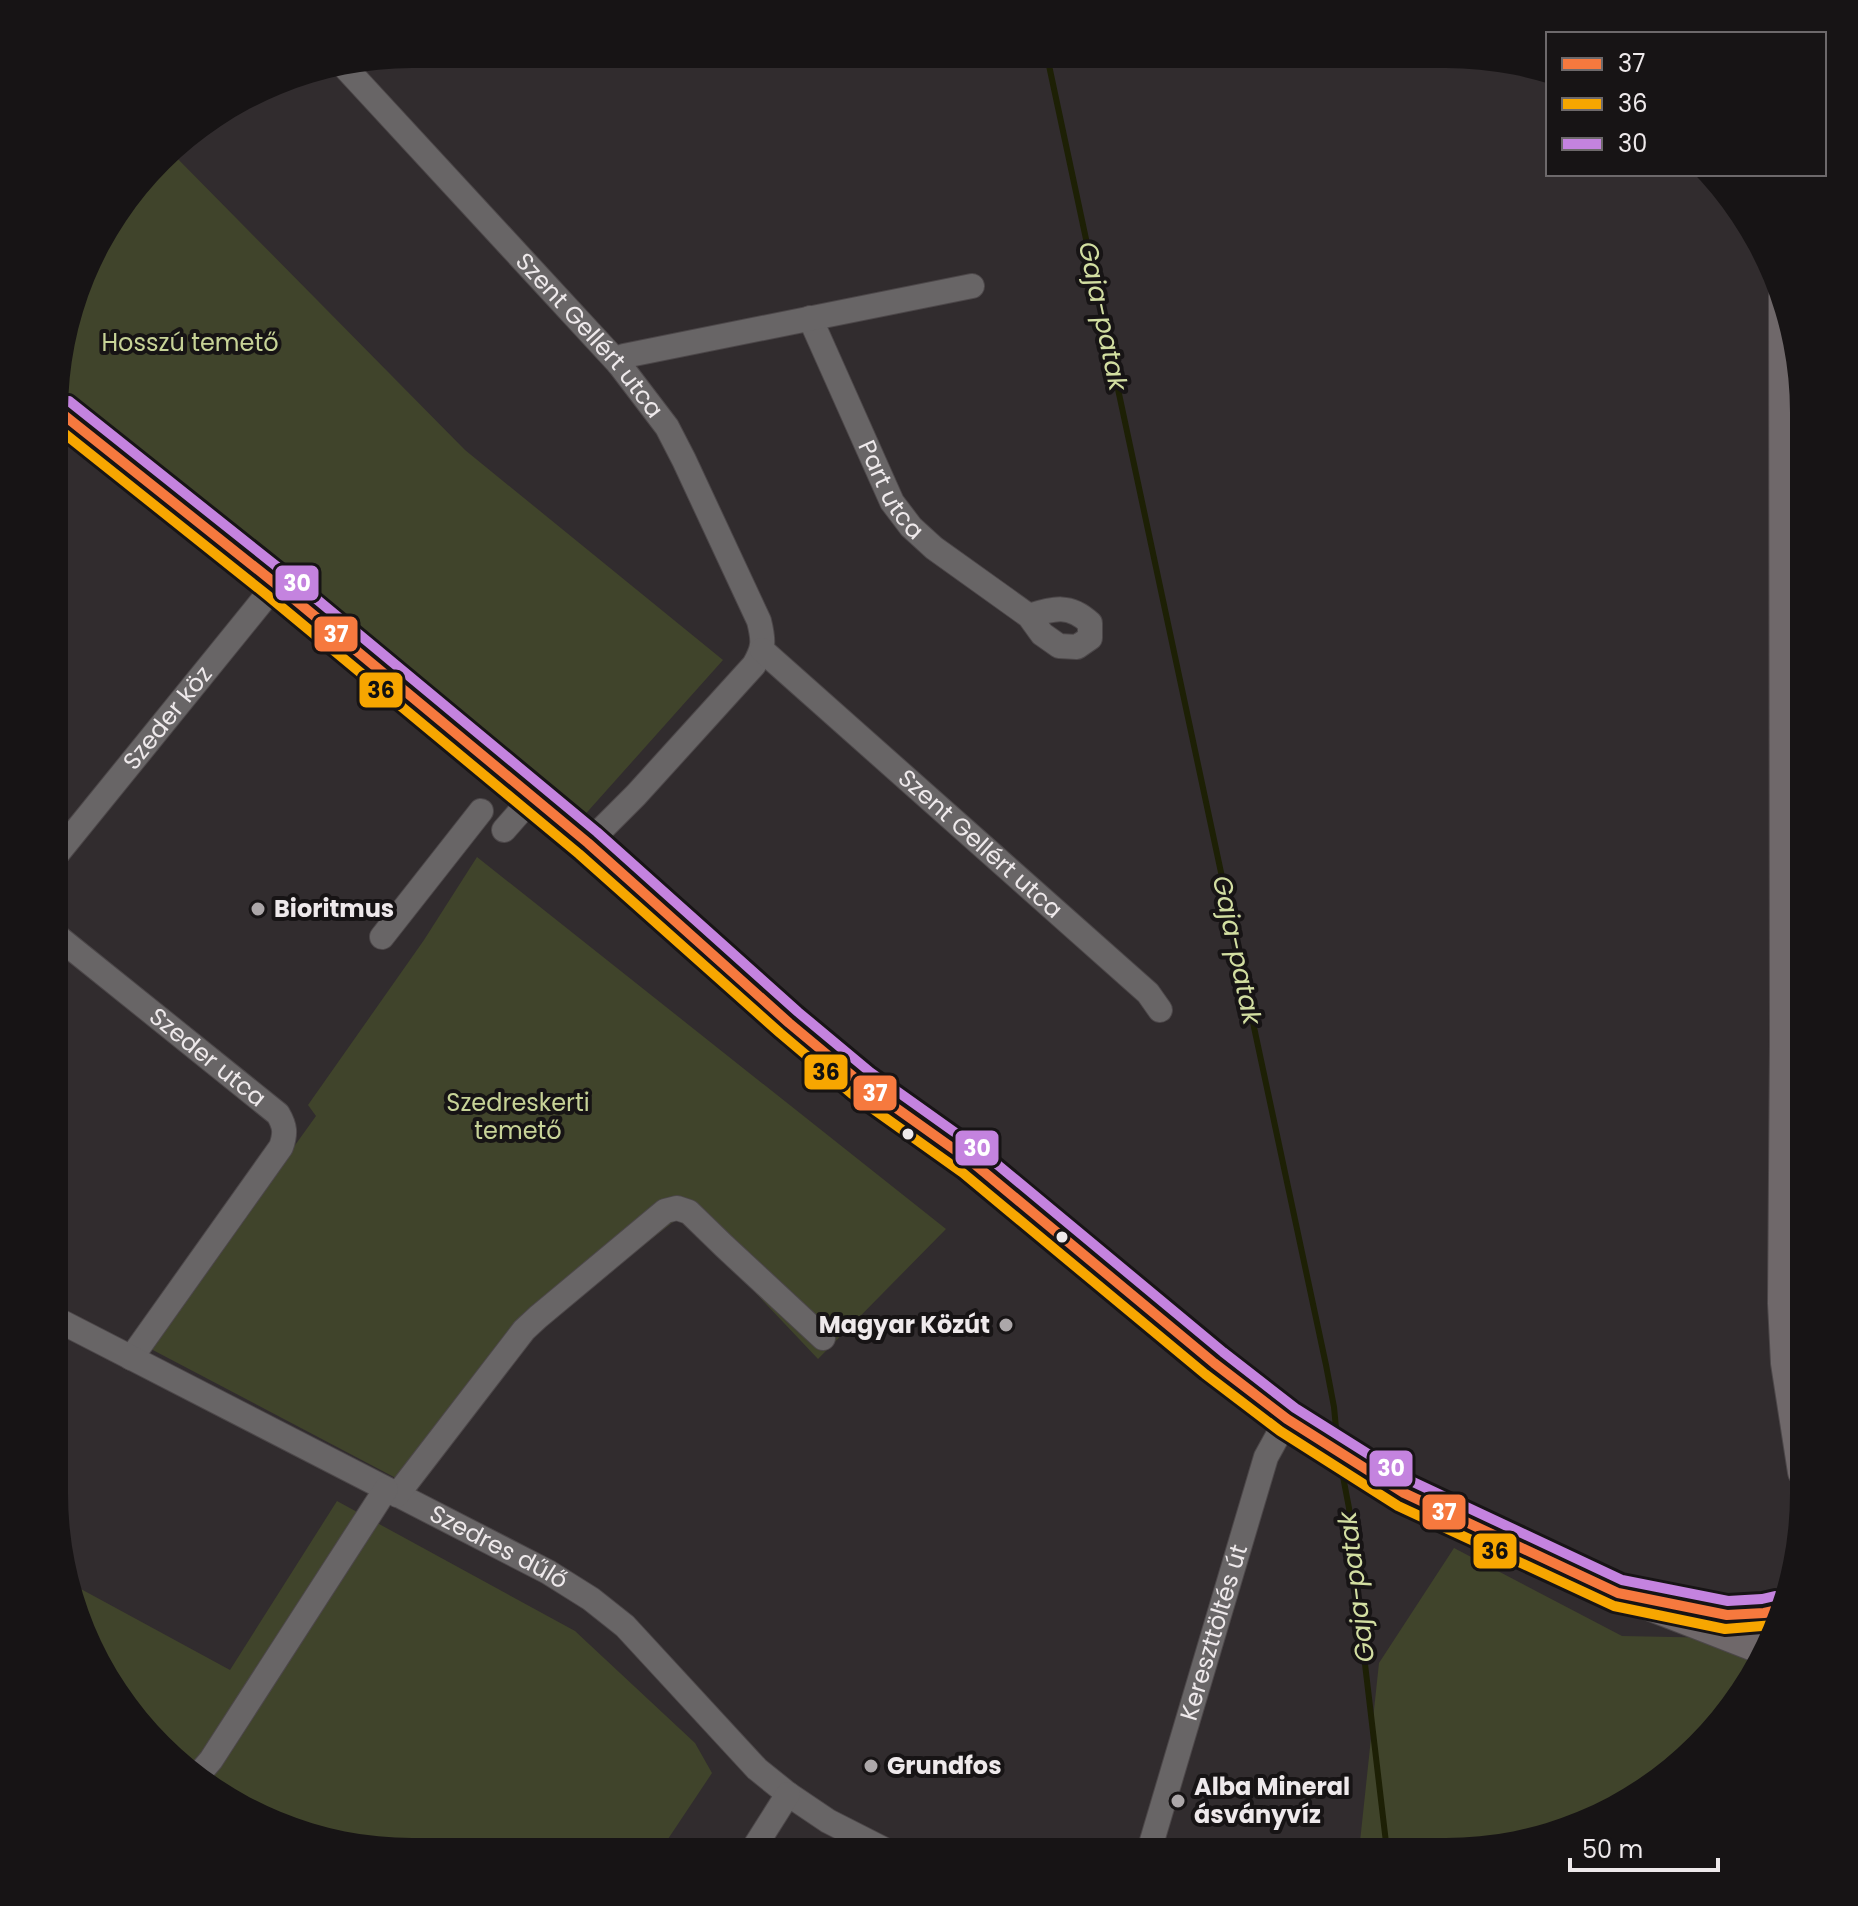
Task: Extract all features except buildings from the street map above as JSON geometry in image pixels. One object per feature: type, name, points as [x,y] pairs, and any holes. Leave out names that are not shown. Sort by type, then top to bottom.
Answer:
[{"type":"main road","points":[[1784,351],[1785,1043],[1782,1243],[1790,1382]]},
{"type":"main road","points":[[68,418],[276,584],[588,843],[789,1023],[861,1083],[972,1162],[1214,1363],[1294,1424],[1390,1485],[1618,1593],[1754,1646]]},
{"type":"main road","points":[[1618,1593],[1727,1615],[1769,1612]]},
{"type":"street","name":"Szent Gellért utca","points":[[351,74],[619,364],[667,427],[759,621],[762,650],[1148,993],[1160,1010]]},
{"type":"street","points":[[619,364],[624,356],[972,286]]},
{"type":"street","name":"Part utca","points":[[810,318],[892,502],[911,527],[934,548],[1029,616]]},
{"type":"street","name":"Szeder köz","points":[[68,841],[276,584]]},
{"type":"street","points":[[588,843],[658,772],[754,665],[762,650]]},
{"type":"street","points":[[504,830],[533,797]]},
{"type":"street","points":[[382,937],[481,811]]},
{"type":"street","name":"Szeder utca","points":[[68,945],[278,1114],[284,1125],[281,1147],[131,1358]]},
{"type":"street","points":[[204,1768],[392,1492],[524,1330],[665,1211],[677,1208],[689,1212],[823,1338]]},
{"type":"street","name":"Szedres dűlő","points":[[68,1325],[548,1572],[591,1599],[625,1626],[757,1769],[828,1821],[861,1838]]},
{"type":"street","name":"Kereszttöltés út","points":[[1153,1838],[1266,1457],[1294,1424]]},
{"type":"street","points":[[760,1838],[788,1794]]},
{"type":"green space","name":"Hosszú temető","points":[[178,160],[465,450],[723,660],[581,819],[69,396],[75,345],[94,281],[126,221],[153,185]]},
{"type":"green space","name":"Szedreskerti temető","points":[[477,857],[946,1229],[818,1359],[682,1215],[536,1330],[411,1486],[149,1348],[316,1116],[308,1105],[424,940]]},
{"type":"green space","points":[[337,1501],[575,1631],[695,1743],[712,1773],[669,1838],[390,1837],[345,1831],[302,1820],[260,1802],[221,1780],[185,1753],[153,1721],[114,1666],[94,1625],[82,1590],[230,1670]]},
{"type":"green space","points":[[1454,1548],[1622,1636],[1757,1639],[1732,1685],[1705,1721],[1673,1753],[1637,1780],[1598,1802],[1556,1820],[1513,1831],[1468,1837],[1360,1838],[1379,1663]]},
{"type":"waterway","name":"Gaja-patak","points":[[1050,68],[1326,1365],[1337,1439]]},
{"type":"waterway","name":"Gaja-patak","points":[[1341,1466],[1349,1508],[1385,1838]]},
{"type":"transit line","name":"30","points":[[69,401],[285,573],[597,832],[798,1012],[870,1072],[981,1151],[1295,1408],[1411,1481],[1622,1580],[1728,1601],[1774,1596]]},
{"type":"transit line","name":"37","points":[[68,418],[276,584],[588,843],[789,1023],[861,1083],[972,1162],[1214,1363],[1287,1419],[1404,1493],[1618,1593],[1727,1615],[1769,1612]]},
{"type":"transit line","name":"36","points":[[68,436],[267,595],[579,854],[852,1094],[963,1173],[1205,1374],[1280,1431],[1398,1506],[1614,1606],[1725,1629],[1764,1626]]},
{"type":"place","name":"Bioritmus","points":[[258,909]]},
{"type":"place","name":"Magyar Közút","points":[[1006,1325]]},
{"type":"place","name":"Grundfos","points":[[871,1766]]},
{"type":"place","name":"Alba Mineral ásványvíz","points":[[1178,1801]]}]
